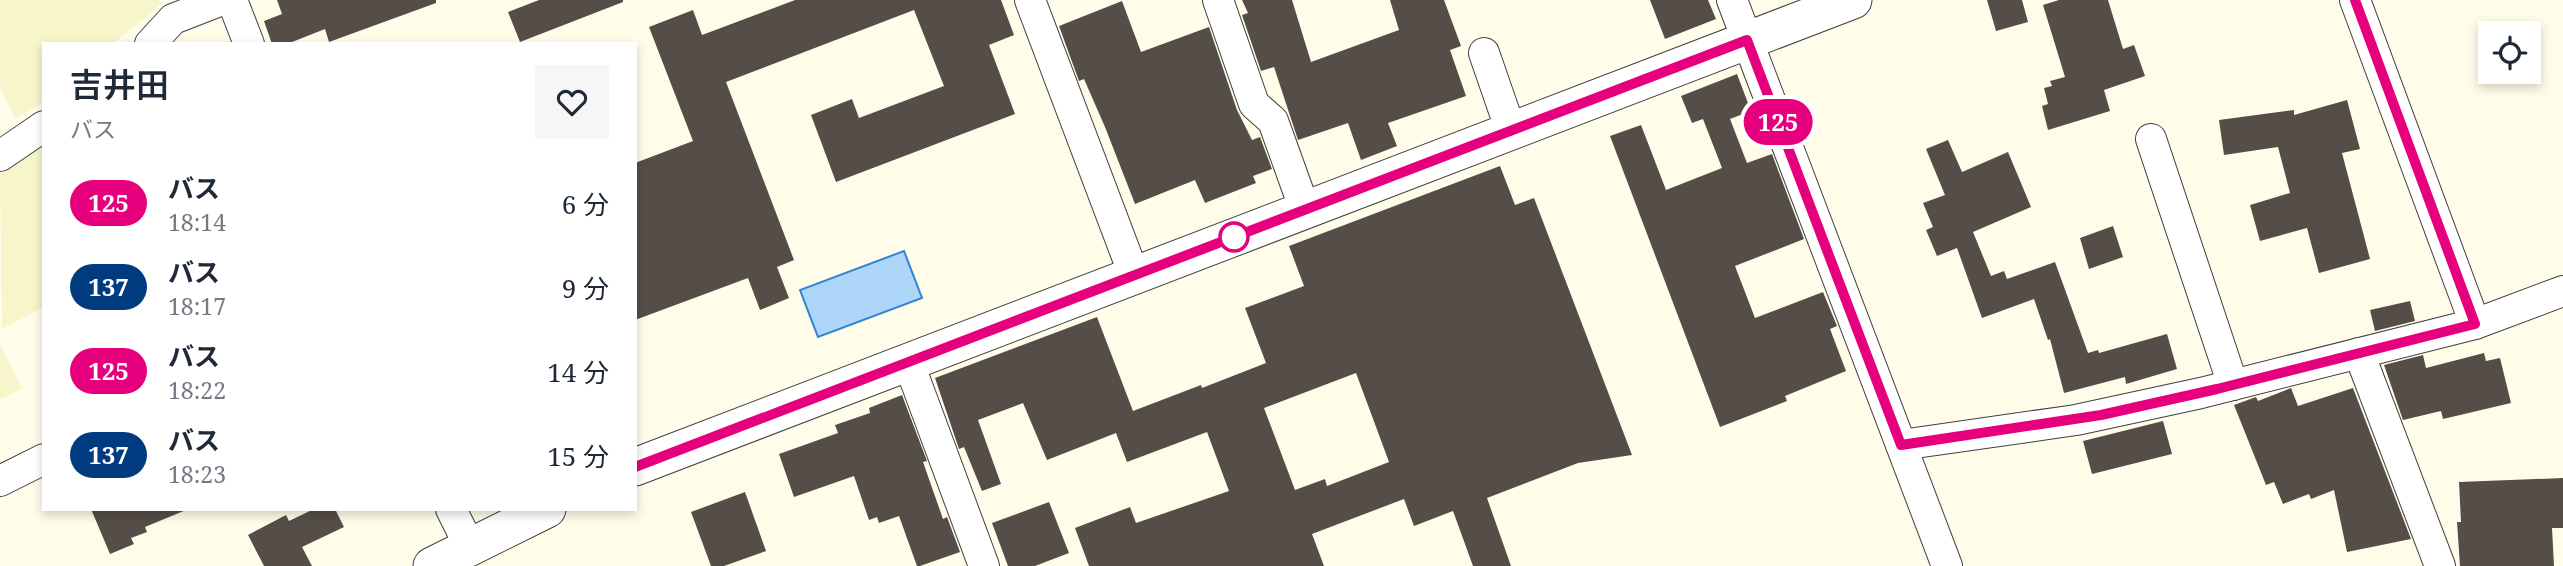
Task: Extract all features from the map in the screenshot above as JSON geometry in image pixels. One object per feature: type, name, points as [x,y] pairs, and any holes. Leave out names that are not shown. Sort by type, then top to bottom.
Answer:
[{"type":"street","points":[[151,42],[181,7],[222,0]]},
{"type":"street","points":[[232,0],[248,42]]},
{"type":"street","points":[[1217,0],[1254,104],[1273,121],[1305,210]]},
{"type":"street","points":[[1731,0],[1947,566]]},
{"type":"street","points":[[637,466],[1853,0]]},
{"type":"street","points":[[2355,0],[2475,324]]},
{"type":"street","points":[[1039,3],[1133,275]]},
{"type":"street","points":[[1484,53],[1511,131]]},
{"type":"street","points":[[0,156],[42,127]]},
{"type":"street","points":[[2151,139],[2234,385]]},
{"type":"street","points":[[1901,445],[2076,420],[2234,385],[2475,324],[2563,291]]},
{"type":"street","points":[[2359,353],[2440,566]]},
{"type":"street","points":[[908,361],[984,566]]},
{"type":"street","points":[[0,481],[42,460]]},
{"type":"street","points":[[452,511],[470,547]]},
{"type":"street","points":[[432,566],[543,511]]},
{"type":"green space","points":[[0,0],[159,0],[161,4],[115,42],[42,42],[42,103],[15,119],[0,86]]},
{"type":"green space","points":[[42,146],[42,308],[2,329],[0,175]]},
{"type":"green space","points":[[0,344],[22,389],[0,399]]},
{"type":"water","points":[[904,251],[922,298],[818,337],[800,290]]},
{"type":"building","points":[[277,0],[436,0],[436,3],[329,42],[325,29],[292,42],[271,42],[264,21],[282,14]]},
{"type":"building","points":[[539,0],[623,2],[520,42],[508,12]]},
{"type":"building","points":[[795,0],[1001,0],[1014,35],[989,45],[1015,114],[836,182],[811,115],[852,99],[859,118],[944,86],[914,10],[726,82],[794,260],[777,267],[789,298],[760,310],[748,278],[637,319],[637,162],[693,141],[649,27],[693,10],[702,35]]},
{"type":"building","points":[[1242,0],[1292,0],[1311,62],[1399,30],[1390,0],[1444,0],[1461,46],[1450,50],[1466,96],[1388,123],[1397,146],[1361,160],[1348,123],[1298,140],[1274,67],[1261,71],[1242,15],[1248,13]]},
{"type":"building","points":[[1650,0],[1708,0],[1716,19],[1665,39]]},
{"type":"building","points":[[1987,0],[2022,0],[2028,22],[1996,31]]},
{"type":"building","points":[[2059,0],[2108,0],[2123,49],[2134,45],[2145,76],[2104,90],[2110,111],[2048,130],[2042,106],[2048,104],[2044,88],[2052,86],[2050,81],[2065,77],[2043,5]]},
{"type":"building","points":[[1122,1],[1141,52],[1209,27],[1237,110],[1252,140],[1260,137],[1272,169],[1253,176],[1256,183],[1205,203],[1195,180],[1135,204],[1084,79],[1079,81],[1059,26]]},
{"type":"building","points":[[1737,74],[1751,111],[1730,119],[1747,163],[1772,154],[1804,239],[1735,266],[1755,318],[1823,292],[1837,326],[1830,329],[1846,371],[1785,396],[1787,401],[1720,427],[1610,136],[1641,125],[1666,190],[1722,168],[1703,119],[1692,123],[1681,96]]},
{"type":"building","points":[[2347,100],[2360,149],[2342,153],[2370,259],[2319,273],[2307,228],[2260,241],[2250,205],[2290,193],[2278,147],[2224,155],[2219,120],[2294,110],[2294,115]]},
{"type":"building","points":[[1948,140],[1962,172],[2008,152],[2031,207],[1973,232],[1991,276],[2004,271],[2007,279],[2055,262],[2088,353],[2098,350],[2099,353],[2167,334],[2177,369],[2126,384],[2125,377],[2064,393],[2050,339],[2048,340],[2034,299],[1982,318],[1957,248],[1937,256],[1926,230],[1933,227],[1923,203],[1945,195],[1926,149]]},
{"type":"building","points":[[1500,166],[1515,205],[1534,198],[1632,455],[1578,463],[1487,498],[1511,566],[1473,566],[1453,511],[1414,526],[1404,499],[1312,534],[1324,566],[1089,566],[1075,528],[1130,507],[1136,523],[1229,491],[1207,432],[1127,462],[1116,433],[1047,460],[1023,403],[978,420],[1001,484],[982,491],[964,447],[959,449],[935,378],[1097,317],[1133,411],[1201,385],[1202,388],[1266,363],[1245,308],[1304,286],[1289,246]],"holes":[[[1356,373],[1389,462],[1327,486],[1325,479],[1295,490],[1264,408]]]},
{"type":"building","points":[[2113,226],[2123,257],[2089,269],[2080,238]]},
{"type":"building","points":[[2410,301],[2415,321],[2375,331],[2370,310]]},
{"type":"building","points":[[2484,353],[2486,361],[2500,358],[2511,403],[2443,419],[2441,411],[2403,420],[2384,365],[2423,355],[2426,368]]},
{"type":"building","points":[[2291,388],[2298,406],[2353,388],[2411,539],[2347,552],[2334,490],[2311,499],[2309,494],[2283,504],[2274,482],[2266,485],[2234,405],[2256,397],[2258,401]]},
{"type":"building","points":[[902,395],[927,461],[923,462],[943,519],[947,517],[960,552],[920,566],[917,566],[899,516],[879,523],[877,517],[869,520],[854,476],[794,497],[779,454],[838,433],[835,425],[870,413],[869,408]]},
{"type":"building","points":[[2163,421],[2172,454],[2092,474],[2083,441]]},
{"type":"building","points":[[2563,478],[2563,528],[2552,528],[2554,566],[2460,566],[2457,522],[2461,522],[2459,482]]},
{"type":"building","points":[[745,492],[766,551],[724,566],[711,566],[691,512]]},
{"type":"building","points":[[1049,502],[1069,553],[1035,566],[1008,566],[992,523]]},
{"type":"building","points":[[92,511],[184,511],[145,527],[147,532],[131,538],[134,544],[110,554]]},
{"type":"building","points":[[310,511],[336,511],[344,527],[302,547],[312,566],[264,566],[248,535],[286,515],[289,521]]},
{"type":"bus line","name":"125","points":[[637,466],[1747,40],[1901,445],[2101,415],[2217,389],[2475,324],[2355,0]]}]
